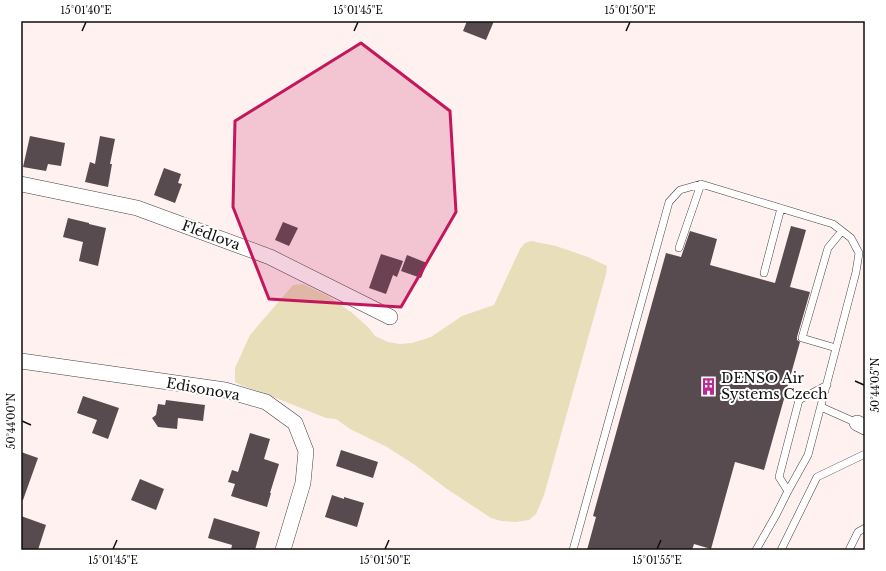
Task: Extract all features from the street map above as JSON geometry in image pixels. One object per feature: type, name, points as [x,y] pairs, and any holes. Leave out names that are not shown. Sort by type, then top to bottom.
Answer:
[{"type":"street","name":"Flédlova","points":[[21,184],[137,208],[270,257],[390,316]]},
{"type":"street","name":"Edisonova","points":[[21,361],[225,390],[266,402],[295,423],[306,452],[303,483],[282,550]]},
{"type":"lane","points":[[679,248],[701,184]]},
{"type":"lane","points":[[573,550],[669,202],[680,190],[701,184],[833,224],[851,238],[859,253],[856,272],[808,455],[756,550]]},
{"type":"lane","points":[[764,273],[782,208]]},
{"type":"lane","points":[[836,348],[802,338],[828,248],[842,231]]},
{"type":"lane","points":[[788,491],[779,477],[799,400],[827,386]]},
{"type":"lane","points":[[821,407],[861,425]]},
{"type":"lane","points":[[781,550],[817,477],[865,454]]},
{"type":"lane","points":[[849,550],[858,532],[865,528]]},
{"type":"highlighted area","points":[[361,43],[450,111],[456,212],[401,307],[269,299],[233,207],[235,121]]},
{"type":"shaded area","points":[[531,241],[556,246],[588,257],[607,266],[544,495],[536,514],[529,520],[516,522],[501,521],[491,518],[387,447],[350,429],[336,419],[326,418],[235,382],[235,368],[250,335],[293,285],[303,284],[328,296],[351,312],[368,327],[375,336],[388,342],[400,344],[412,343],[431,337],[462,316],[494,305],[520,249],[525,243]]},
{"type":"building","points":[[467,21],[494,21],[486,40],[463,31]]},
{"type":"building","points":[[30,136],[65,143],[61,166],[48,164],[46,171],[23,167]]},
{"type":"building","points":[[100,136],[115,139],[110,164],[112,164],[108,187],[85,182],[90,162],[95,164]]},
{"type":"building","points":[[164,168],[181,174],[178,183],[182,184],[175,203],[154,195]]},
{"type":"building","points":[[68,218],[106,228],[98,266],[79,261],[83,242],[63,237]]},
{"type":"building","points":[[283,222],[298,228],[289,246],[275,240]]},
{"type":"building","name":"DENSO Air Systems Czech","points":[[791,226],[806,230],[790,287],[810,292],[797,337],[797,340],[800,342],[764,470],[735,462],[711,549],[694,544],[692,550],[587,550],[596,517],[593,516],[666,253],[681,257],[690,231],[717,239],[710,265],[775,283]]},
{"type":"building","points":[[381,254],[403,261],[397,277],[393,275],[386,294],[369,288]]},
{"type":"building","points":[[407,255],[427,263],[421,278],[401,271]]},
{"type":"building","points":[[83,396],[119,408],[108,439],[92,433],[97,420],[77,413]]},
{"type":"building","points":[[166,400],[205,405],[203,421],[178,418],[177,429],[158,427],[152,418],[156,415],[158,404],[165,405]]},
{"type":"building","points":[[250,433],[270,439],[264,459],[279,464],[267,507],[231,496],[235,484],[228,482],[232,470],[238,472]]},
{"type":"building","points":[[341,450],[378,462],[373,478],[336,466]]},
{"type":"building","points":[[21,452],[38,458],[23,500],[21,500]]},
{"type":"building","points":[[140,479],[164,489],[156,510],[131,500]]},
{"type":"building","points":[[332,495],[364,503],[357,527],[325,517]]},
{"type":"building","points":[[21,516],[46,525],[38,550],[21,550]]},
{"type":"building","points":[[214,518],[260,532],[255,550],[231,550],[232,545],[208,538]]},
{"type":"place","name":"DENSO Air Systems Czech","points":[[708,386]]}]
